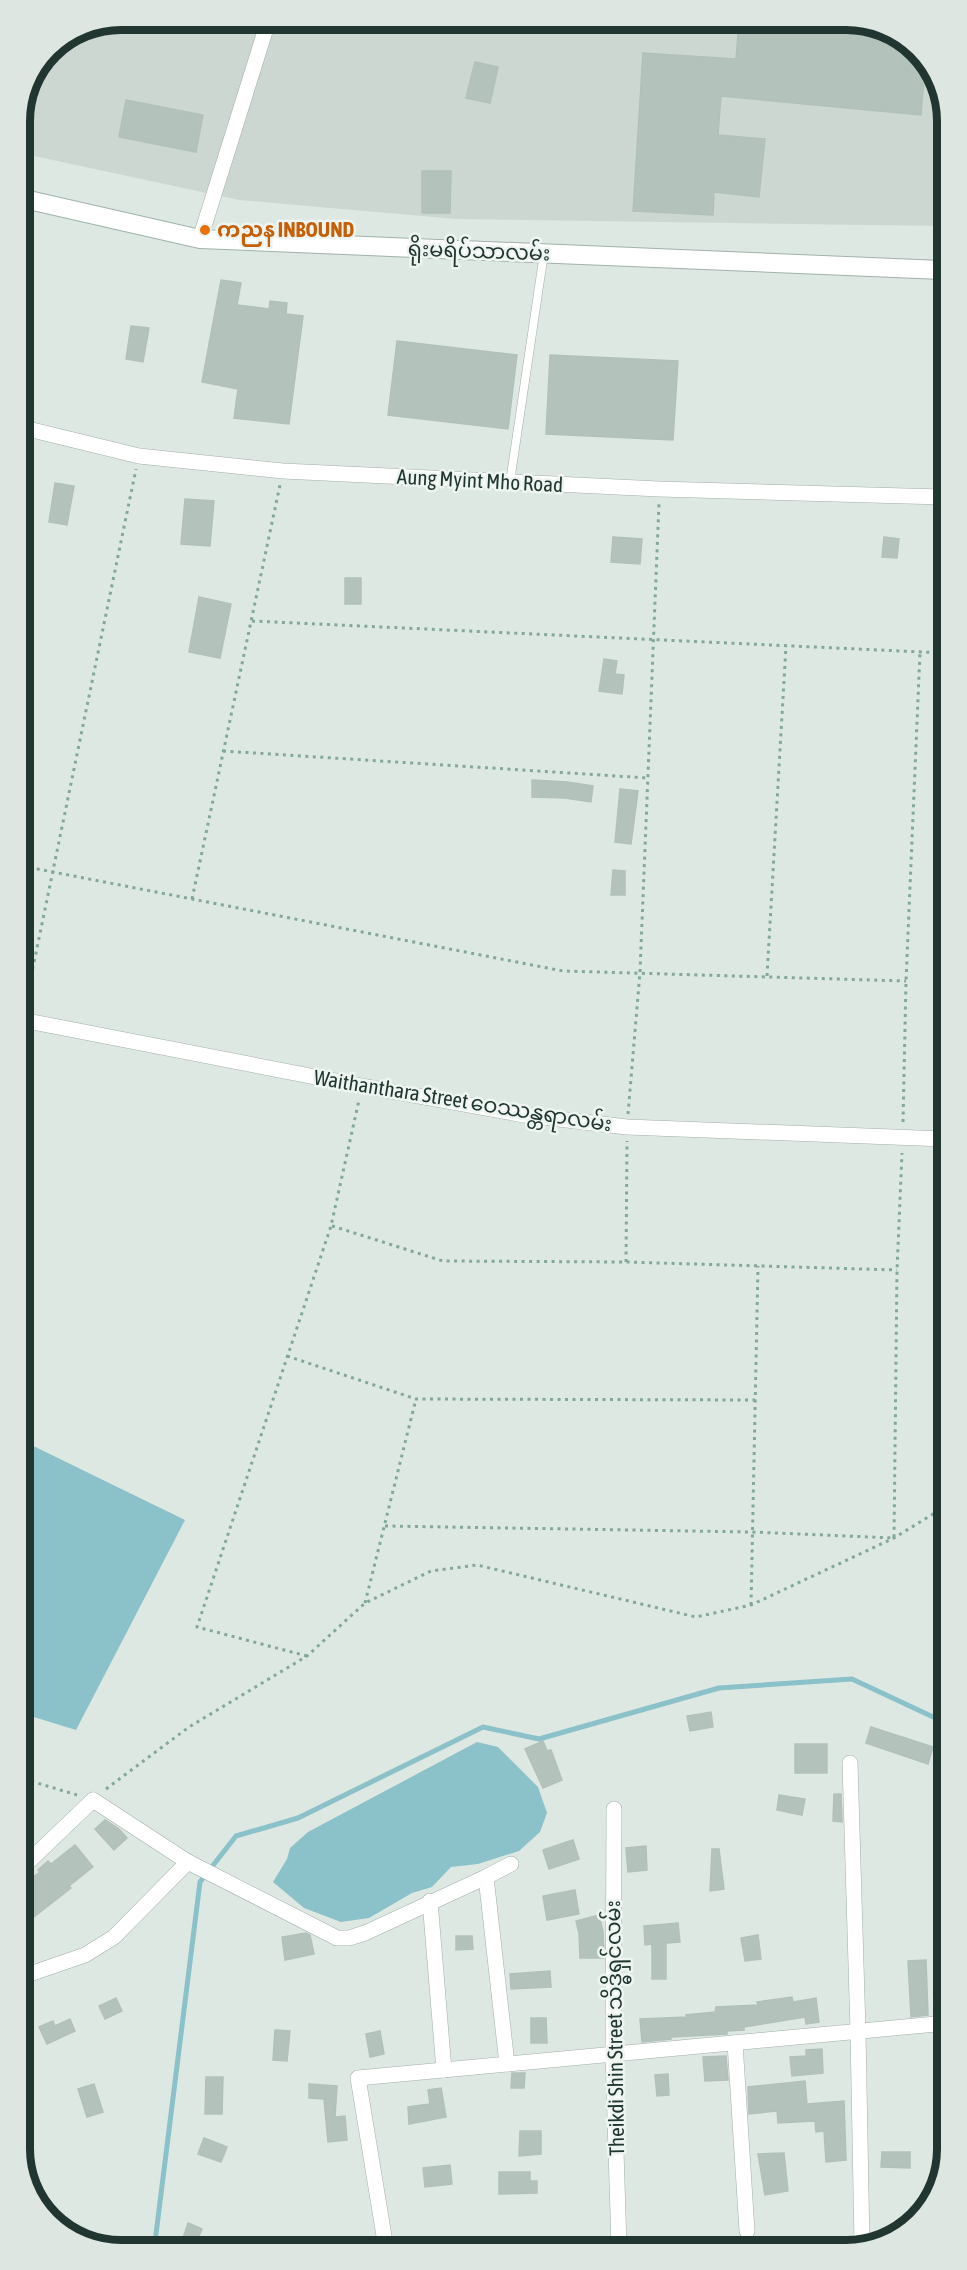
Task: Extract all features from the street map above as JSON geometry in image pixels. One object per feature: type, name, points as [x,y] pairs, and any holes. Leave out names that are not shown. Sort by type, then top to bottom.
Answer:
[{"type":"street","points":[[200,239],[265,30]]},
{"type":"street","name":"ရိုးမရိပ်သာလမ်း","points":[[30,200],[200,239],[937,270]]},
{"type":"street","name":"Aung Myint Mho Road","points":[[30,431],[139,456],[283,471],[660,489],[937,497]]},
{"type":"street","name":"Waithanthara Street ဝေဿန္တရာလမ်း","points":[[30,1022],[524,1115],[627,1127],[937,1139]]},
{"type":"street","points":[[850,1763],[862,2238]]},
{"type":"street","points":[[30,1860],[93,1800],[188,1862],[337,1938],[349,1938],[365,1933],[511,1864]]},
{"type":"street","name":"Theikdi Shin Street သိဒ္ဓိရှင်လမ်း","points":[[614,1809],[613,2054],[619,2240]]},
{"type":"street","points":[[30,1974],[85,1955],[108,1941],[188,1862]]},
{"type":"street","points":[[486,1877],[507,2064]]},
{"type":"street","points":[[430,1902],[444,2070]]},
{"type":"street","points":[[385,2240],[358,2078],[937,2024]]},
{"type":"street","points":[[735,2043],[747,2231]]},
{"type":"lane","points":[[510,482],[544,254]]},
{"type":"path","points":[[30,979],[139,456]]},
{"type":"path","points":[[192,899],[283,471]]},
{"type":"path","points":[[626,1262],[627,1127],[640,972],[660,489]]},
{"type":"path","points":[[252,621],[937,653]]},
{"type":"path","points":[[767,976],[786,646]]},
{"type":"path","points":[[894,1538],[897,1270],[920,652]]},
{"type":"path","points":[[224,751],[648,778]]},
{"type":"path","points":[[30,868],[563,970],[906,981]]},
{"type":"path","points":[[307,1656],[197,1627],[331,1226],[362,1086]]},
{"type":"path","points":[[331,1226],[443,1261],[626,1262],[897,1270]]},
{"type":"path","points":[[751,1605],[758,1266]]},
{"type":"path","points":[[287,1356],[416,1399],[755,1400]]},
{"type":"path","points":[[365,1603],[416,1399]]},
{"type":"path","points":[[30,1781],[93,1800],[189,1727],[307,1656],[365,1603],[431,1571],[477,1565],[696,1617],[751,1605],[894,1538],[937,1512]]},
{"type":"path","points":[[385,1526],[752,1532],[894,1538]]},
{"type":"shaded area","points":[[121,30],[852,30],[881,37],[902,49],[918,65],[928,81],[935,103],[937,226],[456,219],[239,200],[30,155],[30,115],[33,97],[45,70],[70,45],[103,32]]},
{"type":"water","points":[[30,1444],[185,1520],[76,1730],[30,1716]]},
{"type":"water","points":[[477,1742],[498,1747],[538,1787],[547,1813],[540,1832],[519,1851],[478,1864],[451,1867],[432,1887],[412,1893],[369,1918],[341,1922],[304,1908],[273,1882],[287,1859],[290,1848],[308,1832]]},
{"type":"building","points":[[738,30],[852,30],[870,33],[902,49],[924,75],[921,115],[721,96],[718,135],[765,139],[759,197],[714,192],[713,215],[633,211],[643,53],[736,59]]},
{"type":"building","points":[[475,62],[498,67],[490,103],[466,98]]},
{"type":"building","points":[[126,100],[203,115],[196,152],[119,137]]},
{"type":"building","points":[[422,171],[451,171],[450,213],[422,213]]},
{"type":"building","points":[[221,280],[241,283],[237,305],[269,309],[270,301],[287,303],[286,314],[303,316],[289,424],[234,418],[238,389],[202,382]]},
{"type":"building","points":[[131,326],[149,328],[143,362],[126,359]]},
{"type":"building","points":[[397,341],[517,355],[508,429],[388,415]]},
{"type":"building","points":[[550,355],[678,361],[673,440],[546,434]]},
{"type":"building","points":[[55,483],[74,486],[67,525],[49,522]]},
{"type":"building","points":[[185,499],[214,501],[210,546],[181,544]]},
{"type":"building","points":[[613,537],[642,539],[640,564],[611,562]]},
{"type":"building","points":[[884,537],[899,539],[897,558],[882,557]]},
{"type":"building","points":[[345,578],[361,578],[361,604],[345,604]]},
{"type":"building","points":[[199,597],[231,604],[220,658],[189,652]]},
{"type":"building","points":[[604,659],[617,661],[615,674],[624,675],[622,694],[599,691]]},
{"type":"building","points":[[532,780],[593,786],[591,802],[532,797]]},
{"type":"building","points":[[620,789],[638,791],[631,844],[615,842]]},
{"type":"building","points":[[613,870],[625,871],[625,895],[611,895]]},
{"type":"building","points":[[711,1712],[713,1727],[690,1731],[687,1716]]},
{"type":"building","points":[[871,1727],[933,1747],[928,1764],[866,1743]]},
{"type":"building","points":[[543,1741],[547,1751],[551,1750],[562,1780],[543,1788],[525,1749]]},
{"type":"building","points":[[795,1744],[827,1744],[827,1773],[795,1773]]},
{"type":"building","points":[[834,1794],[841,1794],[842,1822],[833,1821]]},
{"type":"building","points":[[779,1795],[805,1799],[802,1815],[777,1810]]},
{"type":"building","points":[[105,1820],[119,1829],[127,1838],[114,1850],[95,1829]]},
{"type":"building","points":[[573,1840],[579,1859],[549,1869],[543,1850]]},
{"type":"building","points":[[75,1845],[93,1867],[69,1886],[71,1888],[30,1920],[30,1879],[40,1872],[38,1870],[48,1861],[51,1864]]},
{"type":"building","points":[[646,1846],[647,1870],[628,1872],[626,1848]]},
{"type":"building","points":[[712,1849],[719,1849],[724,1889],[710,1891]]},
{"type":"building","points":[[575,1890],[579,1914],[547,1920],[543,1896]]},
{"type":"building","points":[[599,1915],[603,1931],[604,1958],[580,1958],[576,1921]]},
{"type":"building","points":[[678,1923],[680,1942],[666,1943],[666,1979],[652,1979],[652,1944],[645,1945],[644,1926]]},
{"type":"building","points":[[306,1933],[310,1935],[314,1954],[285,1960],[282,1937]]},
{"type":"building","points":[[758,1935],[761,1959],[745,1961],[741,1938]]},
{"type":"building","points":[[456,1936],[472,1936],[473,1949],[456,1950]]},
{"type":"building","points":[[926,1960],[928,2015],[911,2017],[908,1961]]},
{"type":"building","points":[[550,1971],[551,1987],[511,1989],[510,1974]]},
{"type":"building","points":[[792,1997],[793,2002],[816,1998],[819,2022],[806,2024],[805,2017],[744,2027],[744,2030],[727,2031],[727,2034],[671,2037],[671,2039],[642,2042],[640,2019],[687,2017],[686,2015],[715,2012],[716,2007],[758,2005],[757,2002]]},
{"type":"building","points":[[116,1998],[122,2011],[105,2019],[99,2006]]},
{"type":"building","points":[[531,2018],[546,2018],[547,2043],[531,2043]]},
{"type":"building","points":[[70,2019],[75,2031],[47,2044],[39,2027],[53,2021],[55,2026]]},
{"type":"building","points":[[275,2030],[290,2031],[287,2061],[273,2060]]},
{"type":"building","points":[[380,2031],[384,2054],[370,2057],[366,2034]]},
{"type":"building","points":[[822,2049],[823,2073],[792,2076],[790,2057],[806,2056],[806,2050]]},
{"type":"building","points":[[726,2056],[728,2080],[705,2081],[703,2057]]},
{"type":"building","points":[[512,2073],[525,2073],[524,2088],[511,2088]]},
{"type":"building","points":[[668,2074],[669,2095],[657,2096],[655,2075]]},
{"type":"building","points":[[206,2077],[223,2077],[222,2114],[205,2114]]},
{"type":"building","points":[[805,2081],[807,2104],[844,2101],[846,2160],[826,2162],[824,2131],[816,2132],[815,2121],[778,2123],[777,2111],[749,2114],[748,2087]]},
{"type":"building","points":[[94,2084],[103,2112],[87,2117],[78,2089]]},
{"type":"building","points":[[309,2084],[337,2086],[335,2117],[345,2116],[347,2140],[328,2142],[324,2099],[309,2098]]},
{"type":"building","points":[[441,2088],[446,2117],[409,2124],[408,2107],[430,2104],[428,2090]]},
{"type":"building","points":[[520,2131],[541,2131],[541,2154],[519,2156]]},
{"type":"building","points":[[204,2138],[227,2147],[221,2162],[198,2154]]},
{"type":"building","points":[[882,2152],[910,2152],[910,2168],[881,2167]]},
{"type":"building","points":[[784,2153],[788,2191],[765,2195],[758,2154]]},
{"type":"building","points":[[450,2165],[452,2184],[425,2187],[423,2168]]},
{"type":"building","points":[[499,2172],[530,2172],[530,2181],[537,2181],[537,2193],[499,2194]]},
{"type":"building","points":[[188,2223],[202,2229],[197,2240],[182,2240]]},
{"type":"waterway","points":[[155,2240],[200,1882],[236,1836],[298,1818],[483,1727],[539,1739],[719,1688],[852,1679],[937,1719]]},
{"type":"place","name":"ကညန INBOUND","points":[[205,230]]}]
